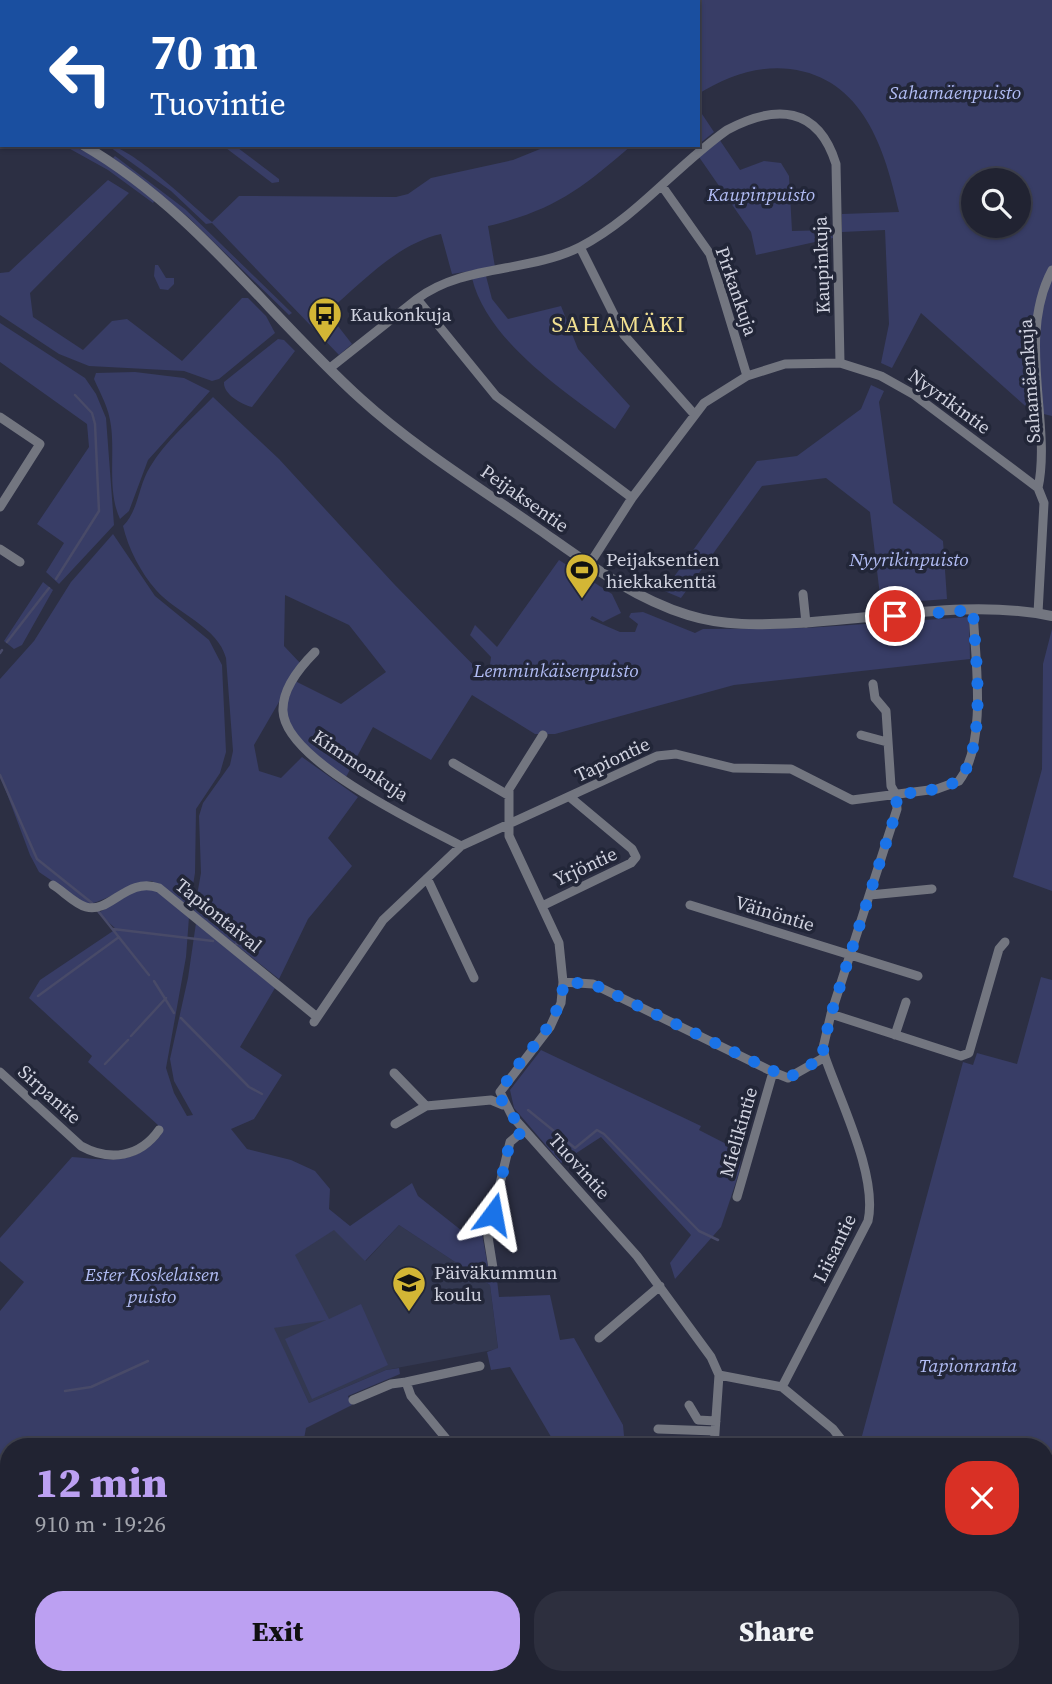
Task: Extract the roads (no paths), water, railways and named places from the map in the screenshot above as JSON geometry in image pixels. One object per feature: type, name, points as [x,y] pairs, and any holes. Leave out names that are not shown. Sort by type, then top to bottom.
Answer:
[{"type":"street","name":"Kaupinkuja","points":[[417,299],[446,282],[549,260],[580,247],[611,228],[710,142],[746,120],[783,113],[797,115],[821,131],[831,145],[836,164],[840,363]]},
{"type":"street","name":"Peijaksentie","points":[[86,147],[119,168],[179,215],[330,368],[385,419],[589,565],[657,604],[691,617],[749,625],[973,610],[1052,616]]},
{"type":"street","name":"Pirkankuja","points":[[662,186],[710,254],[747,376]]},
{"type":"street","points":[[580,247],[624,335],[694,414]]},
{"type":"street","name":"Sahamäenkuja","points":[[1038,488],[1050,464],[1052,426],[1040,320],[1044,290],[1052,270]]},
{"type":"street","points":[[330,368],[417,299],[496,396],[632,498]]},
{"type":"street","name":"Nyyrikintie","points":[[589,565],[632,498],[704,403],[747,376],[785,364],[840,363],[881,376],[913,394],[1038,488]]},
{"type":"street","points":[[0,417],[40,444],[0,507]]},
{"type":"street","points":[[1038,488],[1044,503],[1038,613]]},
{"type":"street","points":[[0,549],[20,562]]},
{"type":"street","points":[[803,594],[806,623]]},
{"type":"street","name":"Tapiontie","points":[[316,1019],[383,920],[461,846],[509,827],[666,753],[733,768],[791,769],[852,800],[951,786],[966,772],[972,754],[976,712],[973,610]]},
{"type":"street","name":"Kimmonkuja","points":[[315,652],[292,681],[285,698],[284,719],[295,741],[316,760],[383,804],[461,846]]},
{"type":"street","points":[[824,1057],[823,1048],[831,1014],[897,809],[896,795],[891,786],[886,711],[875,698],[873,684]]},
{"type":"street","points":[[503,1105],[500,1093],[550,1027],[561,1003],[564,982],[559,943],[509,835],[508,795],[543,735]]},
{"type":"street","points":[[861,735],[887,742]]},
{"type":"street","points":[[453,763],[508,795]]},
{"type":"street","name":"Yrjöntie","points":[[542,906],[631,863],[636,857],[632,849],[571,798]]},
{"type":"street","points":[[427,878],[474,978]]},
{"type":"street","name":"Tapiontaival","points":[[53,885],[89,908],[137,886],[147,884],[159,888],[316,1019]]},
{"type":"street","points":[[870,895],[932,889]]},
{"type":"street","name":"Väinöntie","points":[[690,905],[918,976]]},
{"type":"street","points":[[831,1014],[961,1056],[969,1053],[999,949],[1006,942]]},
{"type":"street","points":[[564,982],[593,984],[773,1072]]},
{"type":"street","points":[[895,1035],[906,1002]]},
{"type":"street","name":"Mielikintie","points":[[737,1197],[773,1072],[788,1078],[824,1057]]},
{"type":"street","name":"Liisantie","points":[[782,1387],[868,1221],[872,1203],[869,1181],[824,1057]]},
{"type":"street","name":"Sirpantie","points":[[0,1072],[76,1145],[106,1156],[124,1155],[148,1144],[159,1130]]},
{"type":"street","points":[[394,1073],[426,1106]]},
{"type":"street","points":[[395,1124],[426,1106],[491,1100],[503,1105]]},
{"type":"street","name":"Tuovintie","points":[[503,1105],[660,1286],[711,1357],[719,1375]]},
{"type":"street","points":[[493,1268],[488,1237],[491,1221],[510,1142],[524,1130]]},
{"type":"street","points":[[599,1338],[660,1286]]},
{"type":"street","points":[[353,1400],[391,1384],[480,1366]]},
{"type":"street","points":[[714,1438],[719,1375],[782,1387],[833,1429],[840,1438]]},
{"type":"street","points":[[406,1382],[411,1396],[446,1438]]},
{"type":"street","points":[[689,1405],[698,1420],[715,1426]]},
{"type":"street","points":[[658,1429],[715,1426]]},
{"type":"waterway","points":[[56,579],[99,511],[95,424],[92,413],[75,395]]},
{"type":"waterway","points":[[7,642],[49,588]]},
{"type":"waterway","points":[[0,775],[37,859],[92,903]]},
{"type":"waterway","points":[[98,911],[149,975]]},
{"type":"waterway","points":[[113,929],[213,941]]},
{"type":"waterway","points":[[38,996],[119,937]]},
{"type":"waterway","points":[[154,981],[174,1013]]},
{"type":"waterway","points":[[131,1036],[166,998]]},
{"type":"waterway","points":[[181,1018],[249,1087],[262,1094]]},
{"type":"waterway","points":[[105,1064],[128,1040]]},
{"type":"waterway","points":[[528,1110],[575,1148],[597,1130],[604,1134],[699,1231],[718,1240]]},
{"type":"waterway","points":[[65,1391],[91,1387],[148,1361]]},
{"type":"place","name":"Kaukonkuja","points":[[325,344]]},
{"type":"place","name":"Peijaksentien hiekkakenttä","points":[[582,600]]},
{"type":"place","name":"Päiväkummun koulu","points":[[409,1313]]},
{"type":"district","name":"SAHAMÄKI","points":[[619,324]]},
{"type":"park label","name":"Sahamäenpuisto","points":[[955,92]]},
{"type":"park label","name":"Kaupinpuisto","points":[[761,194]]},
{"type":"park label","name":"Nyyrikinpuisto","points":[[909,559]]},
{"type":"park label","name":"Lemminkäisenpuisto","points":[[556,670]]},
{"type":"park label","name":"Ester Koskelaisen puisto","points":[[152,1285]]},
{"type":"park label","name":"Tapionranta","points":[[968,1365]]}]
